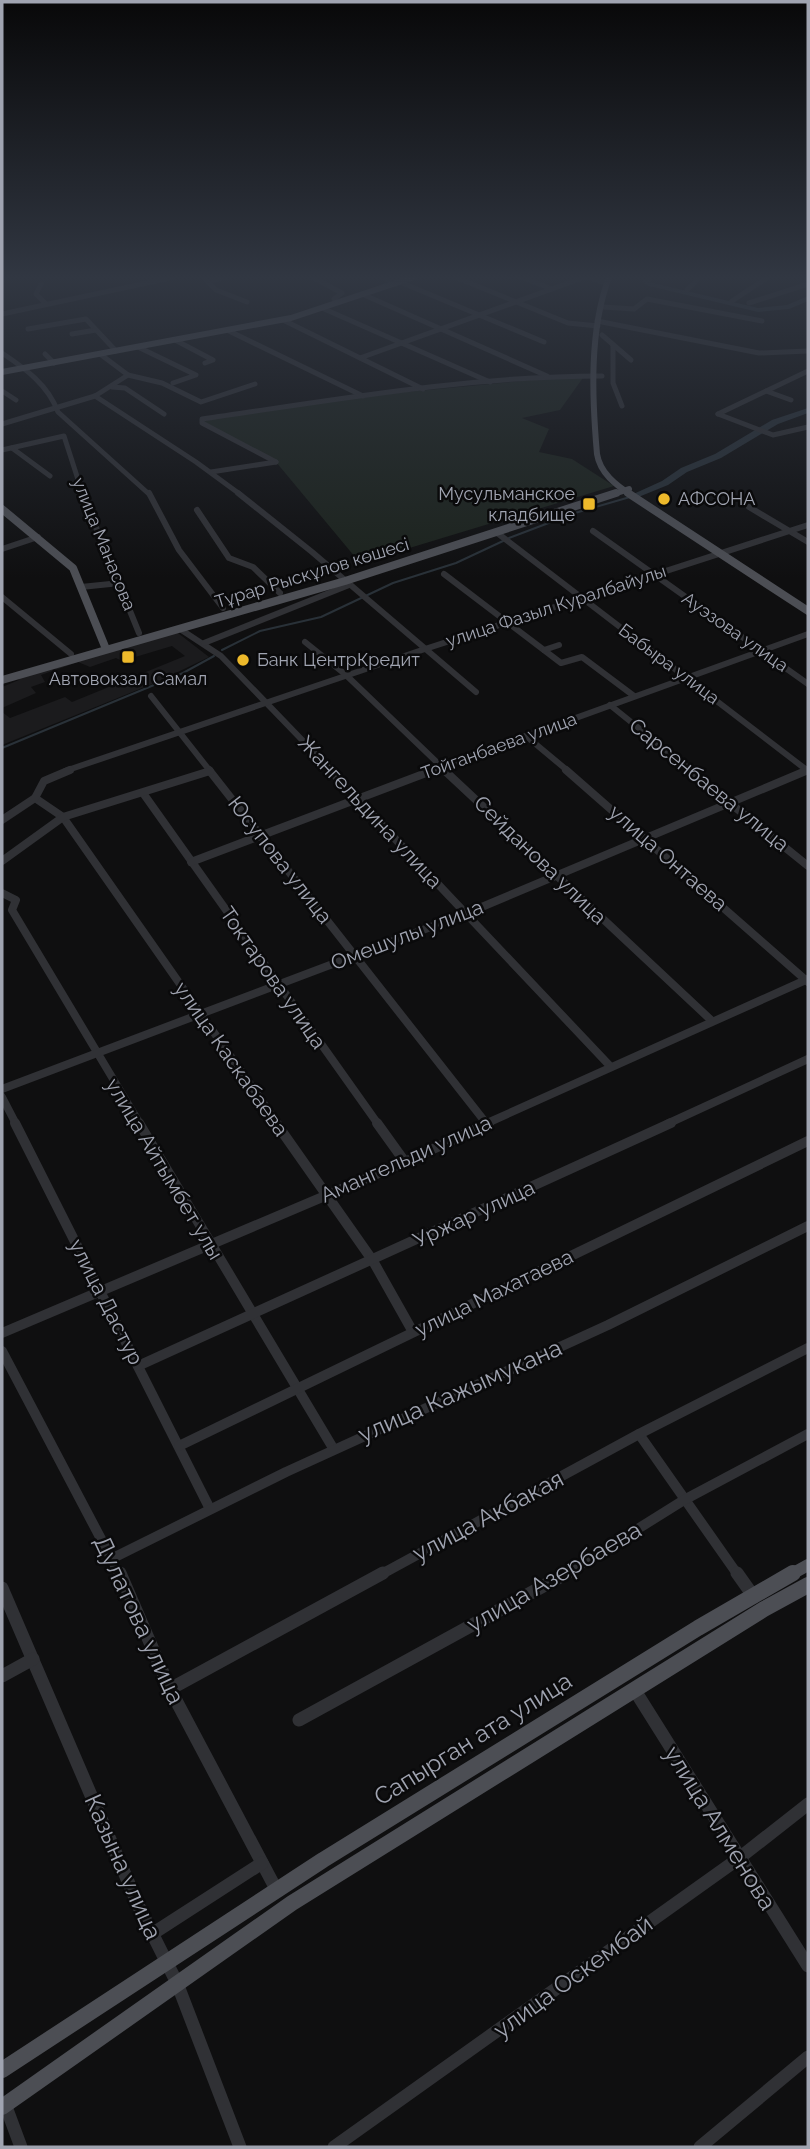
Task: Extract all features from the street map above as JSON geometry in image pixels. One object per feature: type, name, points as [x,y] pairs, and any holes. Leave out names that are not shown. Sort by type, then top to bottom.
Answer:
[{"type":"main road","points":[[599,377],[597,461],[603,473],[808,609]]},
{"type":"main road","points":[[345,581],[626,489]]},
{"type":"main road","name":"Тұрар Рыскұлов көшесі","points":[[2,674],[71,654],[180,629],[345,581],[626,489]]},
{"type":"main road","points":[[2,510],[73,568],[104,646]]},
{"type":"main road","name":"Тұрар Рыскұлов көшесі","points":[[2,680],[139,633],[223,608],[281,593],[345,581]]},
{"type":"main road","name":"Сапырган ата улица","points":[[2,2070],[276,1889],[752,1595],[808,1565]]},
{"type":"main road","name":"Сапырган ата улица","points":[[3,2106],[368,1853],[764,1609],[808,1585]]},
{"type":"street","points":[[34,377],[52,395],[58,412],[149,493],[179,550],[223,608]]},
{"type":"street","points":[[2,424],[95,396],[125,377]]},
{"type":"street","points":[[138,377],[162,383],[201,402],[255,384]]},
{"type":"street","points":[[173,383],[189,377]]},
{"type":"street","points":[[325,377],[364,396]]},
{"type":"street","points":[[399,377],[425,390]]},
{"type":"street","points":[[479,377],[492,383]]},
{"type":"street","points":[[211,472],[276,462],[202,423],[202,419],[364,396],[539,377]]},
{"type":"street","points":[[613,377],[622,406]]},
{"type":"street","points":[[795,377],[718,415],[773,435],[808,427]]},
{"type":"street","points":[[121,380],[125,388]]},
{"type":"street","points":[[112,387],[125,388],[164,414]]},
{"type":"street","points":[[2,391],[16,400]]},
{"type":"street","points":[[766,391],[791,400]]},
{"type":"street","points":[[95,396],[211,472],[306,545],[476,692]]},
{"type":"street","points":[[2,450],[81,432]]},
{"type":"street","name":"улица Манасова","points":[[64,436],[86,505],[139,633]]},
{"type":"street","points":[[12,447],[50,476]]},
{"type":"street","points":[[749,507],[808,542]]},
{"type":"street","points":[[197,510],[229,558],[253,567],[281,593]]},
{"type":"street","name":"улица Фазыл Куралбайулы","points":[[2,820],[35,798],[44,781],[51,776],[425,649],[808,525]]},
{"type":"street","name":"Ауэзова улица","points":[[593,531],[808,684]]},
{"type":"street","name":"Бабыра улица","points":[[496,532],[808,771]]},
{"type":"street","points":[[2,550],[38,537]]},
{"type":"street","points":[[444,574],[561,663],[582,657],[634,696]]},
{"type":"street","points":[[204,643],[345,581]]},
{"type":"street","points":[[81,587],[120,583]]},
{"type":"street","points":[[2,597],[71,654]]},
{"type":"street","name":"Жангельдина улица","points":[[180,629],[204,643],[266,702],[610,1066]]},
{"type":"street","name":"Тойганбаева улица","points":[[191,862],[356,798],[808,634]]},
{"type":"street","name":"Сейданова улица","points":[[305,642],[346,676],[555,876],[712,1021]]},
{"type":"street","points":[[544,650],[559,645]]},
{"type":"street","name":"Юсупова улица","points":[[151,696],[182,732],[486,1124]]},
{"type":"street","name":"Сарсенбаева улица","points":[[610,705],[808,866]]},
{"type":"street","name":"улица Онтаева","points":[[526,736],[807,980]]},
{"type":"street","points":[[2,861],[64,817],[210,771]]},
{"type":"street","name":"Омешулы улица","points":[[2,1089],[94,1052],[466,914],[808,771]]},
{"type":"street","name":"Токтарова улица","points":[[143,793],[405,1162]]},
{"type":"street","name":"улица Каскабаева","points":[[35,798],[64,817],[373,1262],[413,1332]]},
{"type":"street","name":"улица Айтымбет улы","points":[[2,894],[16,900],[12,910],[94,1052],[333,1448]]},
{"type":"street","name":"Амангельди улица","points":[[2,1333],[405,1162],[610,1066],[807,980]]},
{"type":"street","name":"Уржар улица","points":[[138,1366],[252,1312],[373,1262],[808,1059]]},
{"type":"street","name":"улица Дастур","points":[[2,1097],[209,1507]]},
{"type":"street","name":"улица Махатаева","points":[[179,1446],[808,1141]]},
{"type":"street","name":"улица Кажымукана","points":[[113,1559],[209,1507],[333,1448],[580,1338],[808,1226]]},
{"type":"street","name":"улица Акбакая","points":[[170,1689],[639,1434],[808,1348]]},
{"type":"street","name":"Дулатова улица","points":[[2,1351],[113,1559],[170,1689],[276,1889]]},
{"type":"street","points":[[639,1434],[764,1609]]},
{"type":"street","name":"улица Азербаева","points":[[299,1720],[582,1565],[684,1500],[808,1434]]},
{"type":"street","name":"Казына улица","points":[[2,1588],[152,1934],[177,1983],[240,2147]]},
{"type":"street","points":[[2,1676],[33,1659]]},
{"type":"street","name":"улица Алменова","points":[[634,1689],[738,1859],[808,1966]]},
{"type":"street","name":"улица Оскембай","points":[[334,2147],[738,1859],[808,1804]]},
{"type":"street","points":[[152,1934],[262,1864]]},
{"type":"street","points":[[701,2147],[808,2057]]},
{"type":"street","points":[[3,2106],[21,2147]]},
{"type":"shaded area","points":[[583,377],[560,410],[522,418],[549,429],[539,452],[572,459],[614,486],[360,563],[276,462],[202,423],[210,417],[364,396]]},
{"type":"shaded area","points":[[174,630],[209,657],[157,682],[2,745],[2,712],[10,718],[65,697],[72,702],[185,656],[172,646],[122,661],[116,658],[90,667],[78,662],[41,675],[45,682],[31,687],[36,693],[2,708],[2,687],[19,680],[17,677]]},
{"type":"waterway","points":[[633,496],[718,456],[775,422],[808,410]]},
{"type":"waterway","points":[[509,538],[575,513],[630,497]]},
{"type":"waterway","points":[[222,650],[260,631],[321,617],[393,583],[456,563],[503,541]]},
{"type":"waterway","points":[[2,748],[183,673],[214,656]]},
{"type":"place","name":"АФСОНА","points":[[664,499]]},
{"type":"place","name":"Мусульманское кладбище","points":[[589,504]]},
{"type":"place","name":"Автовокзал Самал","points":[[128,657]]},
{"type":"place","name":"Банк ЦентрКредит","points":[[243,660]]}]
